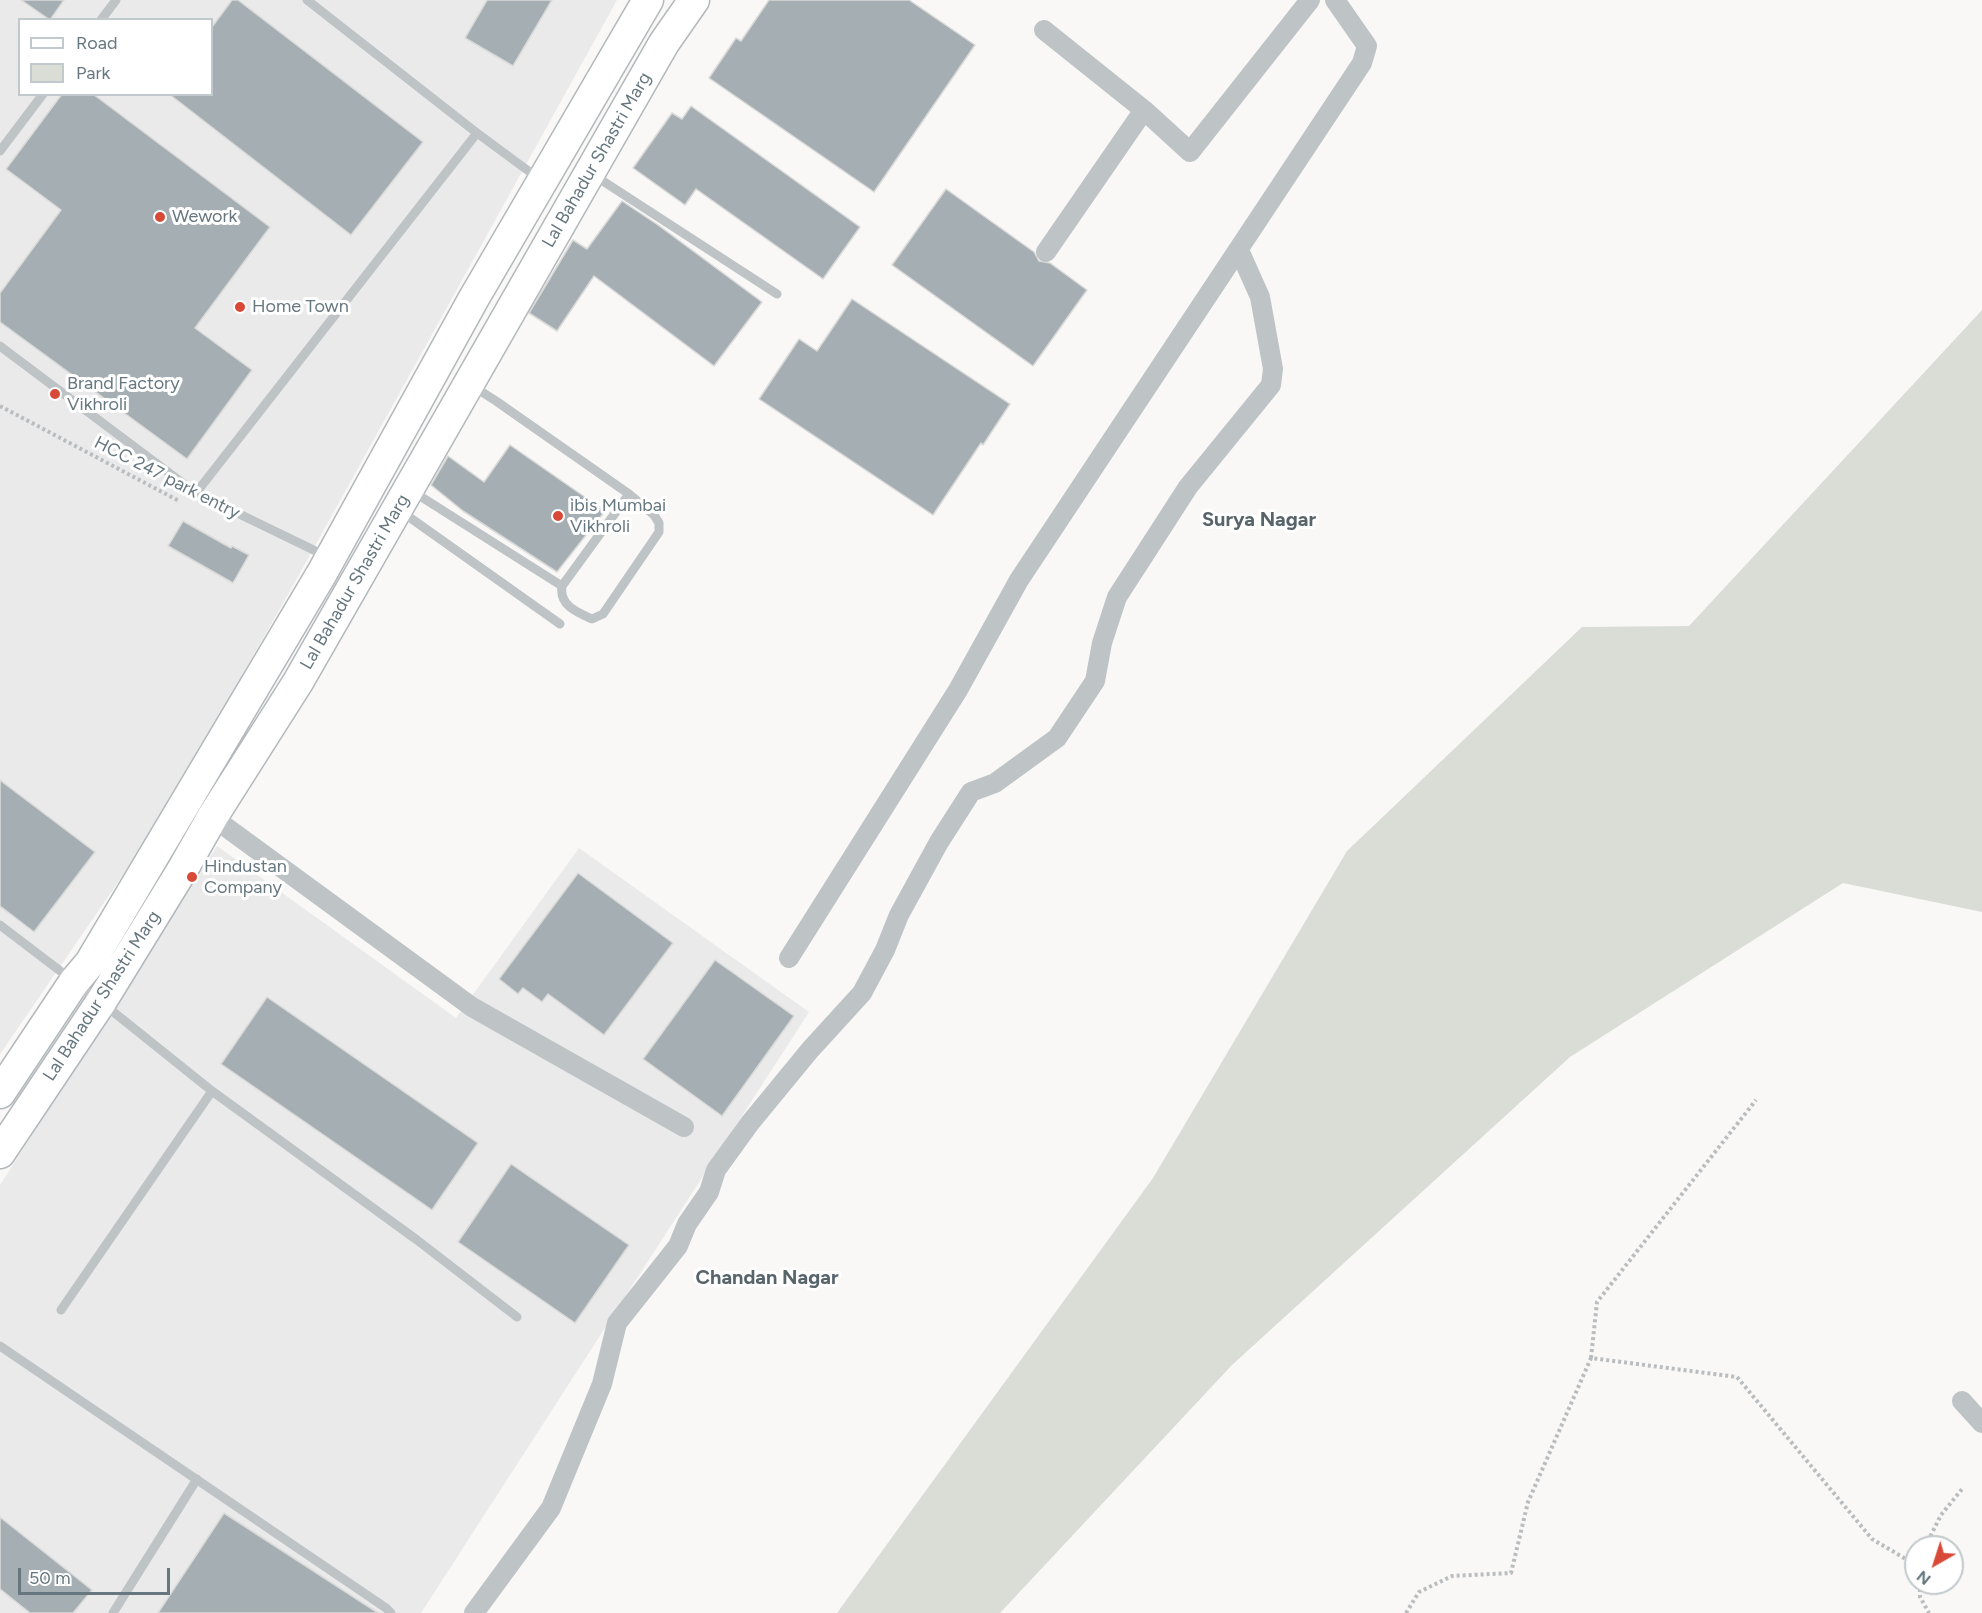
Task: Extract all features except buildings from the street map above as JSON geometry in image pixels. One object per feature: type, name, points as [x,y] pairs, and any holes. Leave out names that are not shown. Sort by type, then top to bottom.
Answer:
[{"type":"main road","name":"Lal Bahadur Shastri Marg","points":[[0,1094],[74,982],[90,963],[187,800],[330,558],[474,298],[648,0]]},
{"type":"main road","name":"Lal Bahadur Shastri Marg","points":[[0,1153],[101,1002],[213,816],[298,682],[664,43],[694,0]]},
{"type":"main road","points":[[393,445],[424,463]]},
{"type":"street","points":[[1044,30],[1144,110],[1190,152],[1310,0]]},
{"type":"street","points":[[789,958],[958,690],[1019,580],[1362,63],[1367,46],[1335,0]]},
{"type":"street","points":[[1046,252],[1144,110]]},
{"type":"street","points":[[474,1613],[551,1508],[602,1384],[617,1323],[678,1246],[687,1224],[709,1192],[717,1170],[750,1123],[810,1050],[862,993],[885,950],[899,915],[939,842],[971,792],[995,783],[1057,738],[1095,681],[1102,643],[1117,597],[1188,487],[1271,386],[1273,369],[1260,297],[1239,250]]},
{"type":"street","points":[[187,800],[213,816],[472,1007],[684,1127]]},
{"type":"street","points":[[1962,1401],[1982,1423]]},
{"type":"lane","points":[[102,18],[116,0]]},
{"type":"lane","points":[[308,0],[477,133],[542,181]]},
{"type":"lane","points":[[0,151],[41,96]]},
{"type":"lane","points":[[196,493],[477,133]]},
{"type":"lane","points":[[590,172],[777,294]]},
{"type":"lane","points":[[0,346],[196,493],[330,558]]},
{"type":"lane","points":[[469,384],[629,494],[654,515],[659,523],[659,532],[603,614],[592,619],[577,612],[564,602],[561,593],[562,586],[629,494]]},
{"type":"lane","points":[[403,498],[562,586]]},
{"type":"lane","points":[[403,498],[560,624]]},
{"type":"lane","points":[[0,925],[212,1090],[417,1240],[517,1317]]},
{"type":"lane","points":[[61,1310],[212,1090]]},
{"type":"lane","points":[[0,1346],[391,1613]]},
{"type":"lane","points":[[113,1613],[197,1479]]},
{"type":"path","name":"HCC 247 park entry","points":[[0,406],[189,506]]},
{"type":"path","points":[[1406,1613],[1419,1592],[1452,1576],[1511,1573],[1528,1502],[1591,1358],[1598,1302],[1756,1100]]},
{"type":"path","points":[[1591,1358],[1737,1377],[1872,1539],[1904,1558]]},
{"type":"path","points":[[1930,1535],[1941,1515],[1962,1489]]},
{"type":"path","points":[[1920,1595],[1929,1613]]},
{"type":"shaded area","points":[[0,0],[617,0],[295,582],[156,827],[0,1054]]},
{"type":"shaded area","points":[[217,846],[456,1018],[579,848],[809,1012],[421,1613],[0,1613],[0,1185]]},
{"type":"green space","points":[[1982,310],[1982,912],[1843,883],[1570,1057],[1232,1365],[1000,1613],[837,1613],[1153,1178],[1347,851],[1582,627],[1689,626]]},
{"type":"place","name":"Wework","points":[[160,217]]},
{"type":"place","name":"Home Town","points":[[240,307]]},
{"type":"place","name":"Brand Factory Vikhroli","points":[[55,394]]},
{"type":"place","name":"ibis Mumbai Vikhroli","points":[[558,516]]},
{"type":"place","name":"Hindustan Company","points":[[192,877]]},
{"type":"district","name":"Surya Nagar","points":[[1259,520]]},
{"type":"district","name":"Chandan Nagar","points":[[767,1278]]}]
